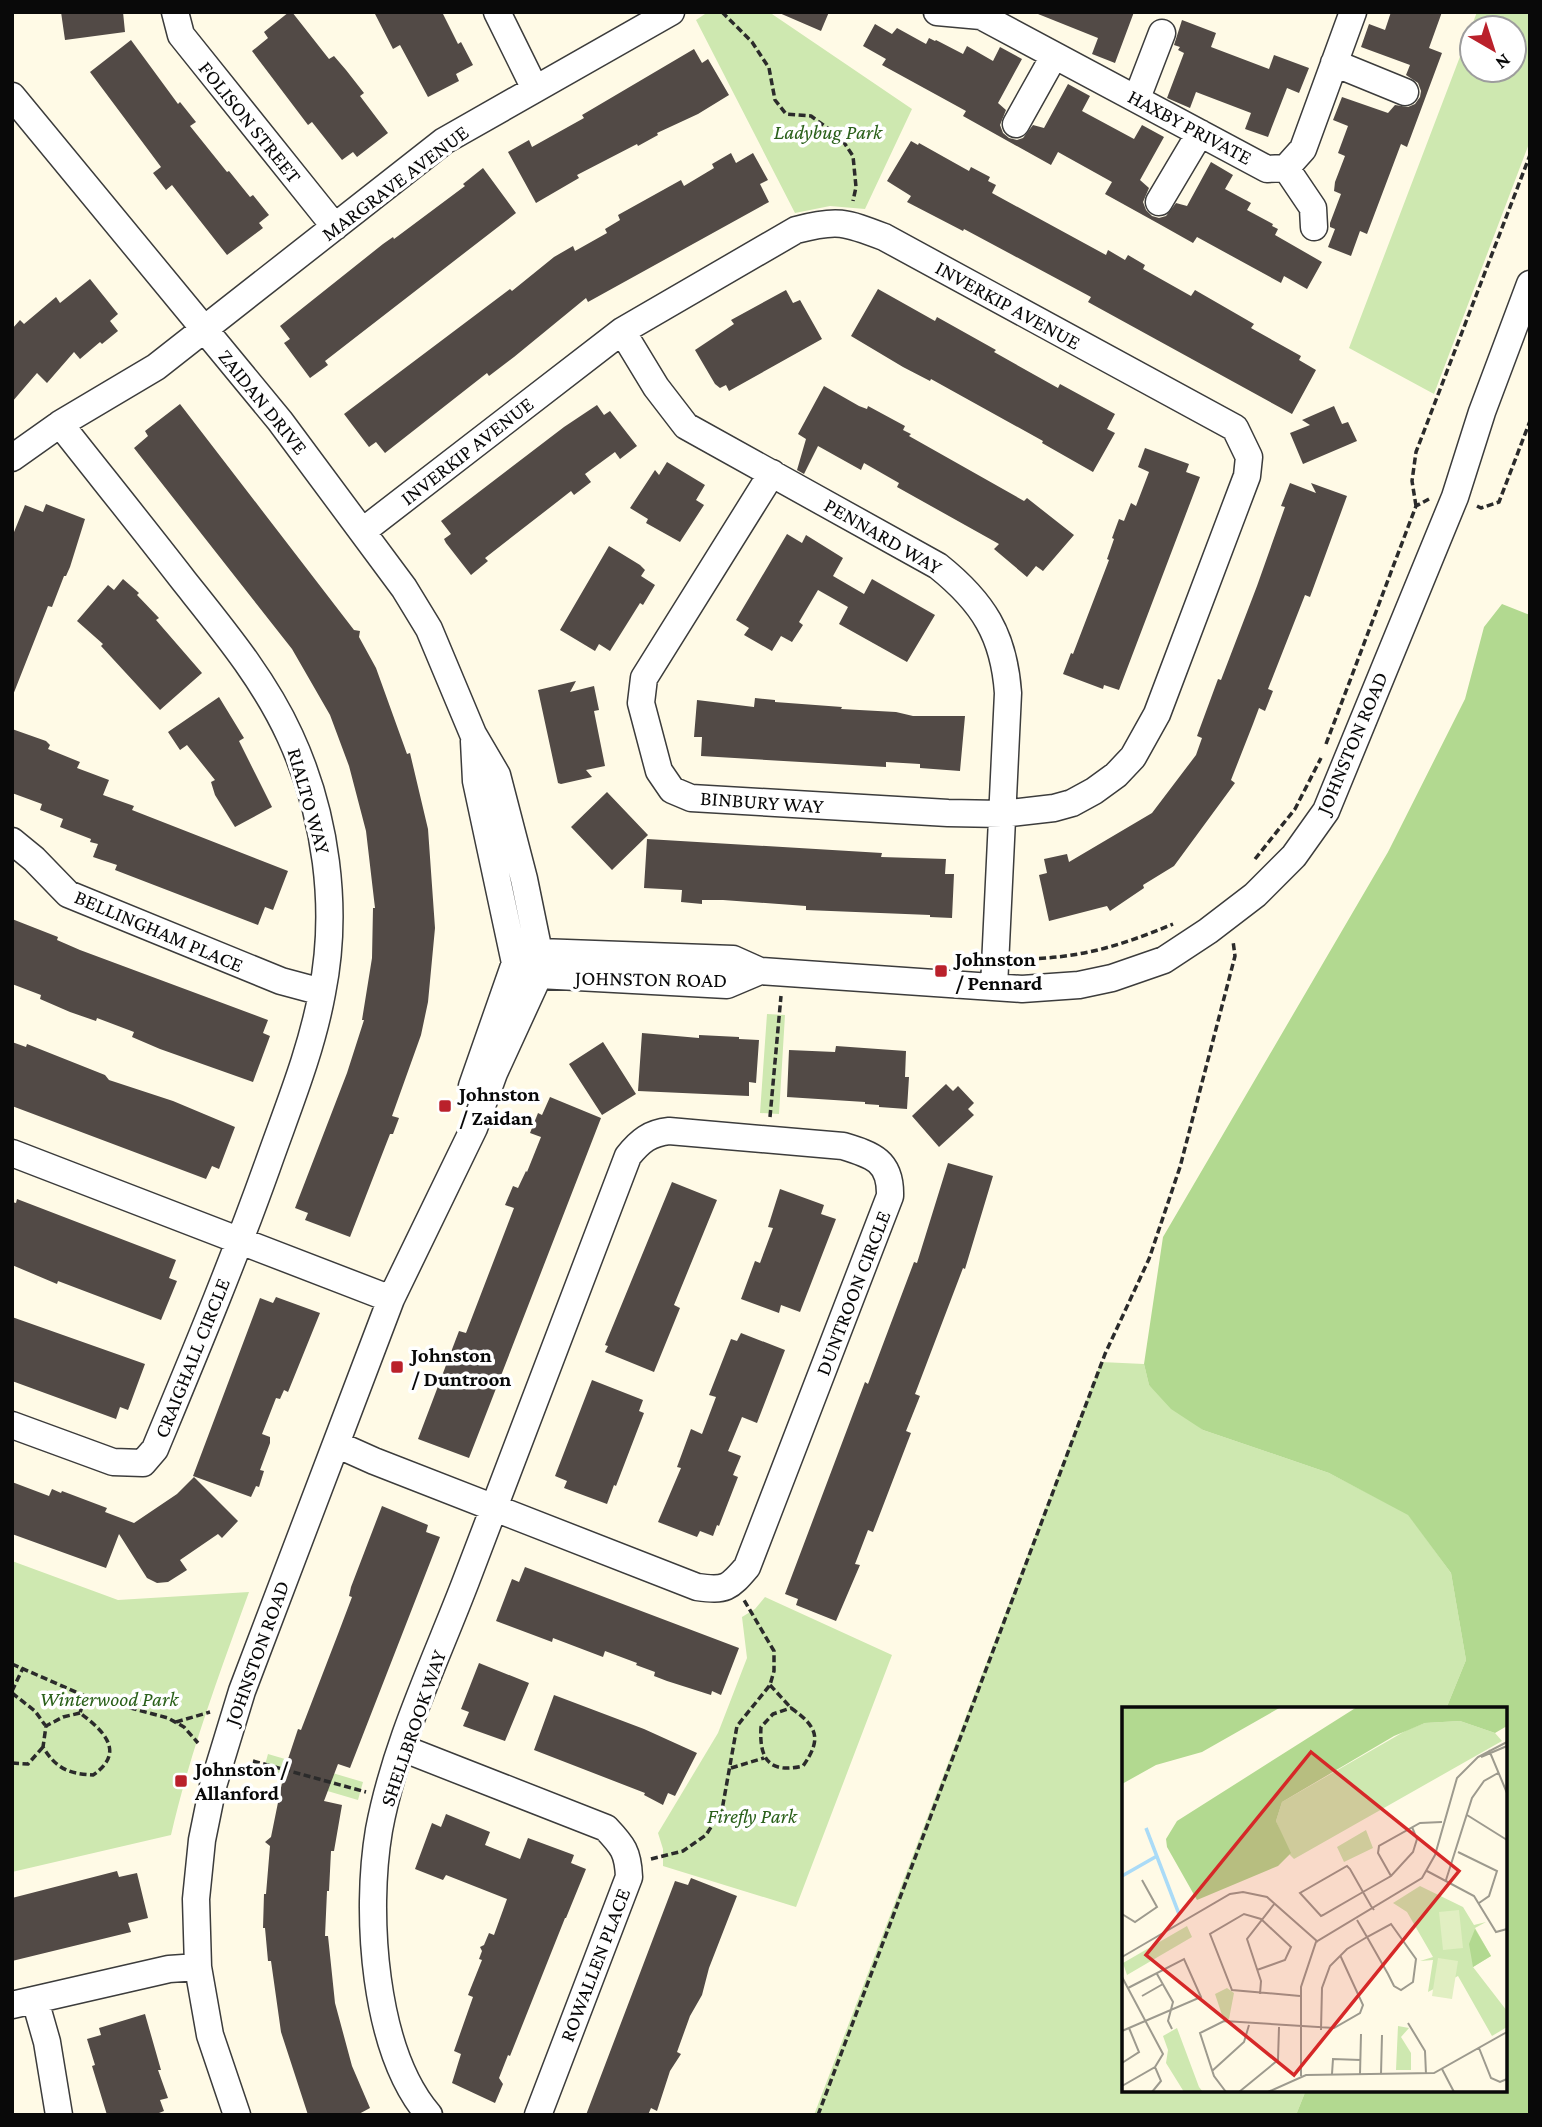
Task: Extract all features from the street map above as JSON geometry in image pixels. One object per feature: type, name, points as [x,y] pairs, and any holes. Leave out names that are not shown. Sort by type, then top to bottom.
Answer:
[{"type":"street","name":"FOLISON STREET","points":[[174,12],[181,35],[335,227]]},
{"type":"street","points":[[497,12],[535,89]]},
{"type":"street","name":"MARGRAVE AVENUE","points":[[204,330],[444,141],[671,12]]},
{"type":"street","points":[[937,12],[982,14]]},
{"type":"street","points":[[1314,227],[1313,208],[1286,168],[1303,149],[1353,12]]},
{"type":"street","name":"HAXBY PRIVATE","points":[[982,14],[1267,169],[1286,168]]},
{"type":"street","points":[[1138,98],[1162,33]]},
{"type":"street","points":[[1016,124],[1055,56]]},
{"type":"street","points":[[1334,62],[1405,92]]},
{"type":"street","name":"ZAIDAN DRIVE","points":[[12,96],[280,421],[404,588],[429,629],[473,734],[497,775],[524,879],[539,964]]},
{"type":"street","points":[[1159,202],[1200,133]]},
{"type":"street","name":"INVERKIP AVENUE","points":[[363,531],[622,331],[796,230],[824,223],[848,224],[884,237],[1235,428],[1249,457],[1247,476],[1157,714],[1133,757],[1116,775],[1072,803],[1054,808],[1002,814]]},
{"type":"street","name":"JOHNSTON ROAD","points":[[433,1211],[458,1123],[515,963],[733,960],[772,972],[1021,989],[1079,985],[1112,978],[1164,960],[1255,895],[1294,856],[1326,811],[1453,501],[1482,412],[1530,284]]},
{"type":"street","points":[[12,458],[60,424],[156,368],[204,330]]},
{"type":"street","name":"PENNARD WAY","points":[[622,331],[656,387],[686,426],[938,566],[972,596],[999,640],[1006,666],[1008,693],[994,987]]},
{"type":"street","name":"RIALTO WAY","points":[[60,424],[234,645],[266,691],[290,736],[307,781],[328,868],[329,929],[322,992],[303,1065],[241,1241]]},
{"type":"street","name":"BINBURY WAY","points":[[772,473],[644,678],[642,703],[659,771],[672,790],[691,798],[1002,814]]},
{"type":"street","name":"ZAIDAN DRIVE","points":[[473,734],[476,781],[515,963]]},
{"type":"street","name":"BELLINGHAM PLACE","points":[[12,841],[68,894],[281,981],[322,992]]},
{"type":"street","name":"JOHNSTON ROAD","points":[[237,2115],[210,2035],[198,1967],[196,1899],[202,1840],[212,1786],[242,1691],[391,1299],[474,1128],[539,964]]},
{"type":"street","name":"DUNTROON CIRCLE","points":[[494,1507],[628,1156],[640,1141],[655,1133],[669,1131],[843,1146],[869,1153],[881,1163],[891,1181],[890,1196],[747,1567],[732,1585]]},
{"type":"street","points":[[12,1153],[391,1299]]},
{"type":"street","name":"CRAIGHALL CIRCLE","points":[[12,1425],[113,1462],[143,1463],[155,1449],[241,1241]]},
{"type":"street","points":[[336,1444],[697,1587],[714,1589],[732,1585]]},
{"type":"street","name":"SHELLBROOK WAY","points":[[429,2115],[409,2086],[384,2014],[376,1961],[374,1874],[387,1798],[402,1748],[494,1507]]},
{"type":"street","name":"ROWALLEN PLACE","points":[[402,1748],[606,1828],[622,1844],[628,1858],[629,1877],[538,2115]]},
{"type":"street","points":[[59,2115],[47,2042],[24,2002],[169,1969],[198,1967]]},
{"type":"path","points":[[722,12],[752,42],[769,68],[775,100],[786,114],[811,116],[841,138],[853,156],[856,187],[848,224]]},
{"type":"path","points":[[1248,867],[1295,809],[1322,755],[1416,506],[1412,481],[1416,452],[1530,155]]},
{"type":"path","points":[[1416,506],[1429,499],[1453,501],[1481,508],[1499,502],[1530,421]]},
{"type":"path","points":[[818,2115],[1104,1354],[1149,1259],[1180,1167],[1235,956],[1229,915]]},
{"type":"path","points":[[995,958],[1074,956],[1134,940],[1183,919]]},
{"type":"path","points":[[768,1139],[772,972]]},
{"type":"path","points":[[628,1858],[648,1860],[683,1851],[706,1835],[722,1810],[737,1726],[770,1685],[774,1671],[774,1651],[747,1604],[732,1585]]},
{"type":"path","points":[[12,1664],[85,1696],[168,1718],[184,1727],[198,1743]]},
{"type":"path","points":[[12,1763],[27,1764],[43,1747],[46,1726],[35,1711],[12,1692],[23,1668]]},
{"type":"path","points":[[770,1685],[815,1732],[815,1748],[803,1766],[790,1769],[775,1767],[764,1758],[760,1743],[761,1727],[773,1714],[791,1708]]},
{"type":"path","points":[[80,1713],[85,1696]]},
{"type":"path","points":[[176,1722],[210,1712]]},
{"type":"path","points":[[46,1726],[62,1717],[80,1713]]},
{"type":"path","points":[[43,1747],[60,1769],[75,1774],[93,1775],[106,1766],[110,1751],[107,1736],[80,1713]]},
{"type":"path","points":[[731,1768],[764,1758]]},
{"type":"path","points":[[253,1761],[387,1798]]},
{"type":"green space","name":"Ladybug Park","points":[[708,12],[769,12],[912,109],[865,209],[830,206],[795,213],[696,20]]},
{"type":"green space","points":[[1477,12],[1530,12],[1530,141],[1434,394],[1349,348],[1458,62],[1458,84],[1528,84],[1528,14],[1476,14]]},
{"type":"green space","points":[[1502,604],[1530,615],[1530,2115],[1296,2115],[1305,2092],[1507,2092],[1507,1707],[1447,1707],[1466,1660],[1451,1573],[1408,1515],[1329,1473],[1203,1430],[1171,1409],[1149,1385],[1144,1364],[1163,1237],[1388,852],[1465,699],[1484,627]]},
{"type":"green space","points":[[767,1014],[785,1015],[779,1114],[760,1113]]},
{"type":"green space","points":[[1101,1362],[1144,1364],[1149,1385],[1203,1430],[1329,1473],[1408,1514],[1451,1573],[1466,1660],[1447,1707],[1122,1707],[1122,2092],[1305,2092],[1296,2115],[814,2115]]},
{"type":"green space","name":"Winterwood Park","points":[[12,1561],[118,1600],[249,1592],[196,1743],[171,1835],[12,1872]]},
{"type":"green space","name":"Firefly Park","points":[[765,1597],[892,1655],[796,1907],[663,1866],[663,1849],[658,1833],[718,1733],[747,1658],[742,1617],[755,1609]]},
{"type":"green space","points":[[268,1754],[363,1782],[358,1800],[263,1772]]},
{"type":"building","points":[[61,12],[123,12],[125,32],[65,40]]},
{"type":"building","points":[[292,12],[329,59],[334,56],[346,70],[364,93],[360,96],[388,133],[357,157],[353,152],[342,160],[312,122],[308,125],[252,51],[268,38],[264,32]]},
{"type":"building","points":[[374,12],[442,12],[458,44],[461,42],[473,65],[456,74],[459,81],[428,97],[400,45],[393,49]]},
{"type":"building","points":[[777,12],[829,12],[821,31]]},
{"type":"building","points":[[1033,12],[1134,12],[1115,63],[1092,54],[1098,38]]},
{"type":"building","points":[[1391,12],[1442,12],[1429,48],[1442,53],[1407,147],[1401,144],[1367,234],[1360,231],[1351,256],[1328,247],[1335,229],[1330,227],[1330,223],[1341,194],[1334,191],[1345,156],[1338,153],[1348,126],[1333,120],[1342,97],[1388,113],[1395,105],[1408,107],[1415,104],[1421,91],[1418,83],[1406,75],[1410,65],[1361,47],[1369,24],[1385,30]]},
{"type":"building","points":[[1182,20],[1216,33],[1211,47],[1269,69],[1274,55],[1309,68],[1299,93],[1287,88],[1268,137],[1245,129],[1251,113],[1196,92],[1190,108],[1167,98],[1184,53],[1178,50],[1180,47],[1174,45]]},
{"type":"building","points":[[875,24],[892,34],[897,28],[926,44],[929,38],[936,40],[963,54],[967,46],[993,61],[1000,47],[1022,59],[998,103],[1006,110],[1000,125],[1009,138],[1023,138],[1033,125],[1044,128],[1068,84],[1090,96],[1082,111],[1134,139],[1142,125],[1164,137],[1140,180],[1149,188],[1143,202],[1152,216],[1166,216],[1176,203],[1187,206],[1211,162],[1233,175],[1225,189],[1251,203],[1247,210],[1273,224],[1272,226],[1278,229],[1275,235],[1322,262],[1307,289],[1284,276],[1281,283],[1197,237],[1193,243],[1105,194],[1112,182],[1058,152],[1051,165],[963,116],[966,111],[882,65],[886,59],[863,46]]},
{"type":"building","points":[[131,40],[178,104],[180,102],[196,122],[190,126],[227,172],[229,171],[250,197],[253,195],[269,215],[259,223],[263,228],[227,255],[172,185],[166,190],[153,173],[161,167],[90,72]]},
{"type":"building","points":[[694,49],[702,63],[708,59],[729,95],[638,146],[637,144],[577,175],[579,178],[536,203],[508,152],[529,140],[532,147],[584,118],[582,115]]},
{"type":"building","points":[[911,141],[969,171],[971,167],[990,177],[988,181],[996,185],[992,193],[1106,255],[1108,250],[1125,260],[1128,255],[1145,265],[1143,269],[1191,296],[1195,290],[1254,324],[1251,328],[1301,356],[1299,360],[1316,370],[1292,414],[1088,302],[1091,297],[964,229],[963,231],[907,202],[911,196],[887,181]]},
{"type":"building","points":[[731,153],[736,163],[753,153],[768,180],[760,184],[769,202],[588,302],[586,298],[514,357],[489,376],[487,373],[385,453],[376,442],[369,447],[344,414],[554,257],[573,246],[575,251],[607,233],[605,229],[620,220],[618,215],[681,180],[684,186],[714,168],[712,164]]},
{"type":"building","points":[[483,168],[516,213],[325,361],[328,365],[310,378],[284,343],[290,339],[280,326],[383,244],[393,237],[394,239],[465,186],[463,184]]},
{"type":"building","points":[[90,279],[118,314],[110,321],[118,331],[80,359],[74,352],[47,383],[37,373],[12,402],[12,329],[20,320],[24,324],[56,297],[60,303]]},
{"type":"building","points":[[878,289],[935,321],[937,317],[1058,388],[1060,384],[1115,414],[1107,429],[1115,433],[1093,472],[1042,443],[1043,441],[931,379],[930,381],[903,367],[851,336]]},
{"type":"building","points":[[786,290],[793,303],[800,300],[822,339],[729,391],[726,385],[720,388],[695,350],[734,324],[731,320]]},
{"type":"building","points":[[824,386],[859,406],[867,409],[868,406],[905,426],[903,430],[911,434],[909,436],[1024,501],[1027,498],[1074,535],[1043,571],[1036,566],[1027,577],[994,549],[999,544],[897,487],[899,483],[864,463],[861,470],[818,446],[804,474],[797,470],[806,439],[798,434]]},
{"type":"building","points":[[180,404],[354,630],[360,631],[359,637],[376,668],[407,754],[410,753],[428,829],[435,928],[428,1002],[421,1035],[392,1116],[399,1118],[393,1134],[390,1134],[350,1237],[305,1220],[308,1213],[295,1208],[347,1073],[364,1020],[375,908],[366,831],[349,766],[330,715],[292,649],[134,448],[148,436],[145,431]]},
{"type":"building","points":[[597,405],[604,415],[610,411],[637,446],[620,459],[615,452],[585,474],[591,482],[574,495],[571,491],[485,558],[488,561],[471,575],[446,543],[444,539],[451,534],[441,521]]},
{"type":"building","points":[[1334,406],[1342,424],[1348,422],[1357,441],[1303,464],[1290,433],[1310,425],[1302,420]]},
{"type":"building","points":[[1145,448],[1189,464],[1186,472],[1200,477],[1119,690],[1104,685],[1103,689],[1063,674],[1109,560],[1107,559],[1114,539],[1112,538],[1119,519],[1124,521],[1131,503],[1136,506],[1149,472],[1138,467]]},
{"type":"building","points":[[667,462],[705,485],[696,500],[704,505],[680,542],[646,523],[648,519],[630,508],[655,470],[659,475]]},
{"type":"building","points":[[1290,483],[1316,493],[1311,483],[1347,496],[1310,597],[1305,595],[1268,689],[1273,691],[1265,711],[1259,708],[1231,780],[1235,783],[1174,866],[1143,885],[1144,888],[1110,911],[1107,906],[1049,921],[1039,875],[1047,873],[1044,859],[1067,854],[1069,862],[1152,813],[1196,755],[1202,738],[1197,736],[1257,586],[1285,507],[1281,506]]},
{"type":"building","points":[[46,504],[85,519],[70,567],[52,607],[48,606],[13,695],[12,537],[25,505],[43,512]]},
{"type":"building","points":[[787,534],[802,543],[806,535],[843,558],[833,576],[864,594],[872,579],[935,615],[907,662],[839,624],[848,607],[818,590],[799,622],[803,625],[792,642],[781,636],[772,651],[744,635],[749,628],[736,620]]},
{"type":"building","points":[[609,546],[640,565],[645,570],[641,576],[655,585],[643,605],[640,603],[610,651],[599,644],[595,651],[560,630]]},
{"type":"building","points":[[123,579],[139,593],[137,595],[159,618],[156,620],[202,673],[160,710],[101,646],[103,644],[77,621],[108,585],[114,590]]},
{"type":"building","points":[[576,681],[570,692],[594,686],[599,710],[594,711],[605,766],[586,770],[592,777],[561,784],[558,783],[538,690]]},
{"type":"building","points":[[219,697],[244,738],[239,741],[272,807],[235,827],[215,795],[211,782],[215,780],[187,745],[180,750],[168,732]]},
{"type":"building","points":[[755,698],[913,716],[965,716],[960,771],[920,768],[920,764],[886,762],[886,767],[701,756],[702,737],[694,737],[697,700],[754,707]]},
{"type":"building","points":[[12,729],[46,741],[50,745],[48,749],[80,762],[77,768],[109,780],[103,795],[134,806],[132,810],[288,871],[273,910],[265,907],[258,925],[115,870],[117,865],[93,857],[98,844],[60,827],[63,819],[40,810],[42,804],[12,793]]},
{"type":"building","points":[[607,792],[648,835],[612,870],[571,827]]},
{"type":"building","points":[[647,839],[882,853],[881,857],[946,859],[945,874],[954,874],[952,918],[806,910],[806,906],[723,900],[702,900],[702,904],[681,902],[682,890],[644,888]]},
{"type":"building","points":[[12,919],[58,937],[57,940],[80,950],[268,1020],[263,1033],[270,1036],[253,1082],[160,1049],[132,1037],[134,1032],[97,1018],[96,1021],[70,1012],[40,999],[41,995],[12,984]]},
{"type":"building","points":[[642,1033],[759,1040],[756,1083],[749,1082],[749,1096],[638,1091]]},
{"type":"building","points":[[12,1042],[26,1047],[27,1044],[105,1075],[109,1080],[173,1101],[235,1127],[219,1169],[212,1166],[206,1179],[12,1106]]},
{"type":"building","points":[[603,1042],[636,1094],[602,1115],[569,1064]]},
{"type":"building","points":[[836,1046],[906,1051],[905,1077],[909,1077],[907,1109],[879,1107],[865,1102],[787,1097],[789,1050],[835,1052]]},
{"type":"building","points":[[946,1084],[953,1091],[958,1086],[974,1103],[968,1109],[974,1115],[939,1147],[912,1116]]},
{"type":"building","points":[[550,1097],[601,1118],[469,1458],[418,1439],[459,1331],[466,1333],[514,1208],[505,1205],[513,1186],[518,1188],[527,1172],[541,1137],[530,1133],[538,1113],[542,1115]]},
{"type":"building","points":[[948,1163],[993,1176],[965,1269],[963,1268],[915,1394],[920,1396],[906,1431],[911,1433],[873,1532],[868,1530],[855,1564],[860,1565],[836,1621],[796,1605],[798,1599],[785,1594],[865,1382],[868,1384],[914,1262],[917,1263]]},
{"type":"building","points":[[672,1182],[717,1200],[674,1305],[680,1308],[654,1372],[605,1352],[608,1346],[605,1345]]},
{"type":"building","points":[[780,1189],[824,1205],[821,1214],[836,1219],[800,1312],[781,1305],[779,1313],[741,1299],[755,1261],[760,1263],[773,1228],[768,1227]]},
{"type":"building","points":[[17,1199],[176,1260],[169,1278],[177,1281],[161,1320],[58,1281],[57,1284],[12,1265],[12,1202],[16,1203]]},
{"type":"building","points":[[276,1297],[320,1313],[288,1392],[284,1390],[280,1399],[276,1398],[262,1434],[270,1437],[270,1443],[260,1470],[264,1471],[259,1487],[256,1486],[251,1497],[193,1476],[260,1298],[273,1303]]},
{"type":"building","points":[[12,1317],[145,1364],[128,1410],[120,1407],[116,1419],[12,1381]]},
{"type":"building","points":[[741,1333],[785,1350],[757,1423],[742,1417],[728,1451],[741,1456],[733,1475],[738,1477],[719,1526],[717,1525],[713,1536],[700,1531],[697,1537],[658,1522],[681,1468],[677,1467],[691,1429],[702,1434],[716,1397],[709,1395],[731,1339],[737,1341]]},
{"type":"building","points":[[592,1380],[643,1400],[639,1411],[644,1413],[607,1504],[564,1488],[567,1481],[555,1476]]},
{"type":"building","points":[[194,1477],[238,1521],[222,1538],[218,1534],[180,1560],[187,1570],[168,1582],[157,1583],[147,1578],[119,1534],[106,1568],[12,1534],[12,1482],[49,1496],[52,1489],[61,1493],[62,1491],[107,1508],[105,1512],[134,1523],[177,1494]]},
{"type":"building","points":[[382,1506],[428,1525],[426,1532],[440,1537],[350,1768],[338,1764],[324,1801],[342,1805],[334,1851],[331,1851],[325,1936],[328,1936],[335,2003],[352,2066],[370,2108],[357,2115],[308,2115],[281,2032],[271,1961],[268,1961],[263,1928],[270,1846],[265,1842],[271,1837],[285,1768],[298,1729],[301,1730],[352,1597],[349,1596],[351,1587]]},
{"type":"building","points":[[525,1567],[739,1648],[721,1695],[712,1691],[711,1695],[667,1681],[654,1676],[655,1672],[636,1665],[637,1663],[605,1651],[603,1657],[496,1621],[512,1579],[519,1582]]},
{"type":"building","points":[[479,1663],[529,1683],[505,1741],[463,1726],[469,1712],[461,1709]]},
{"type":"building","points":[[554,1695],[644,1729],[697,1753],[675,1796],[668,1793],[663,1805],[644,1795],[645,1793],[534,1750]]},
{"type":"building","points":[[446,1814],[490,1832],[485,1845],[520,1859],[528,1838],[574,1855],[571,1863],[586,1869],[499,2078],[503,2084],[495,2103],[452,2083],[461,2054],[454,2051],[473,1997],[468,1995],[482,1960],[479,1959],[482,1951],[480,1947],[484,1945],[489,1933],[494,1935],[507,1899],[446,1875],[443,1880],[415,1869],[432,1823],[441,1827]]},
{"type":"building","points":[[117,1871],[119,1877],[137,1873],[148,1918],[128,1923],[131,1932],[12,1961],[12,1898]]},
{"type":"building","points":[[691,1878],[737,1896],[709,1968],[702,1995],[690,2016],[677,2052],[681,2054],[670,2071],[657,2111],[651,2108],[648,2115],[586,2115],[675,1881],[688,1885]]},
{"type":"building","points":[[145,2014],[161,2070],[158,2070],[168,2098],[160,2100],[164,2111],[154,2115],[107,2115],[87,2039],[101,2035],[99,2028]]},
{"type":"place","name":"Johnston / Pennard","points":[[941,971]]},
{"type":"place","name":"Johnston / Zaidan","points":[[445,1106]]},
{"type":"place","name":"Johnston / Duntroon","points":[[397,1367]]},
{"type":"place","name":"Johnston / Allanford","points":[[181,1781]]}]
